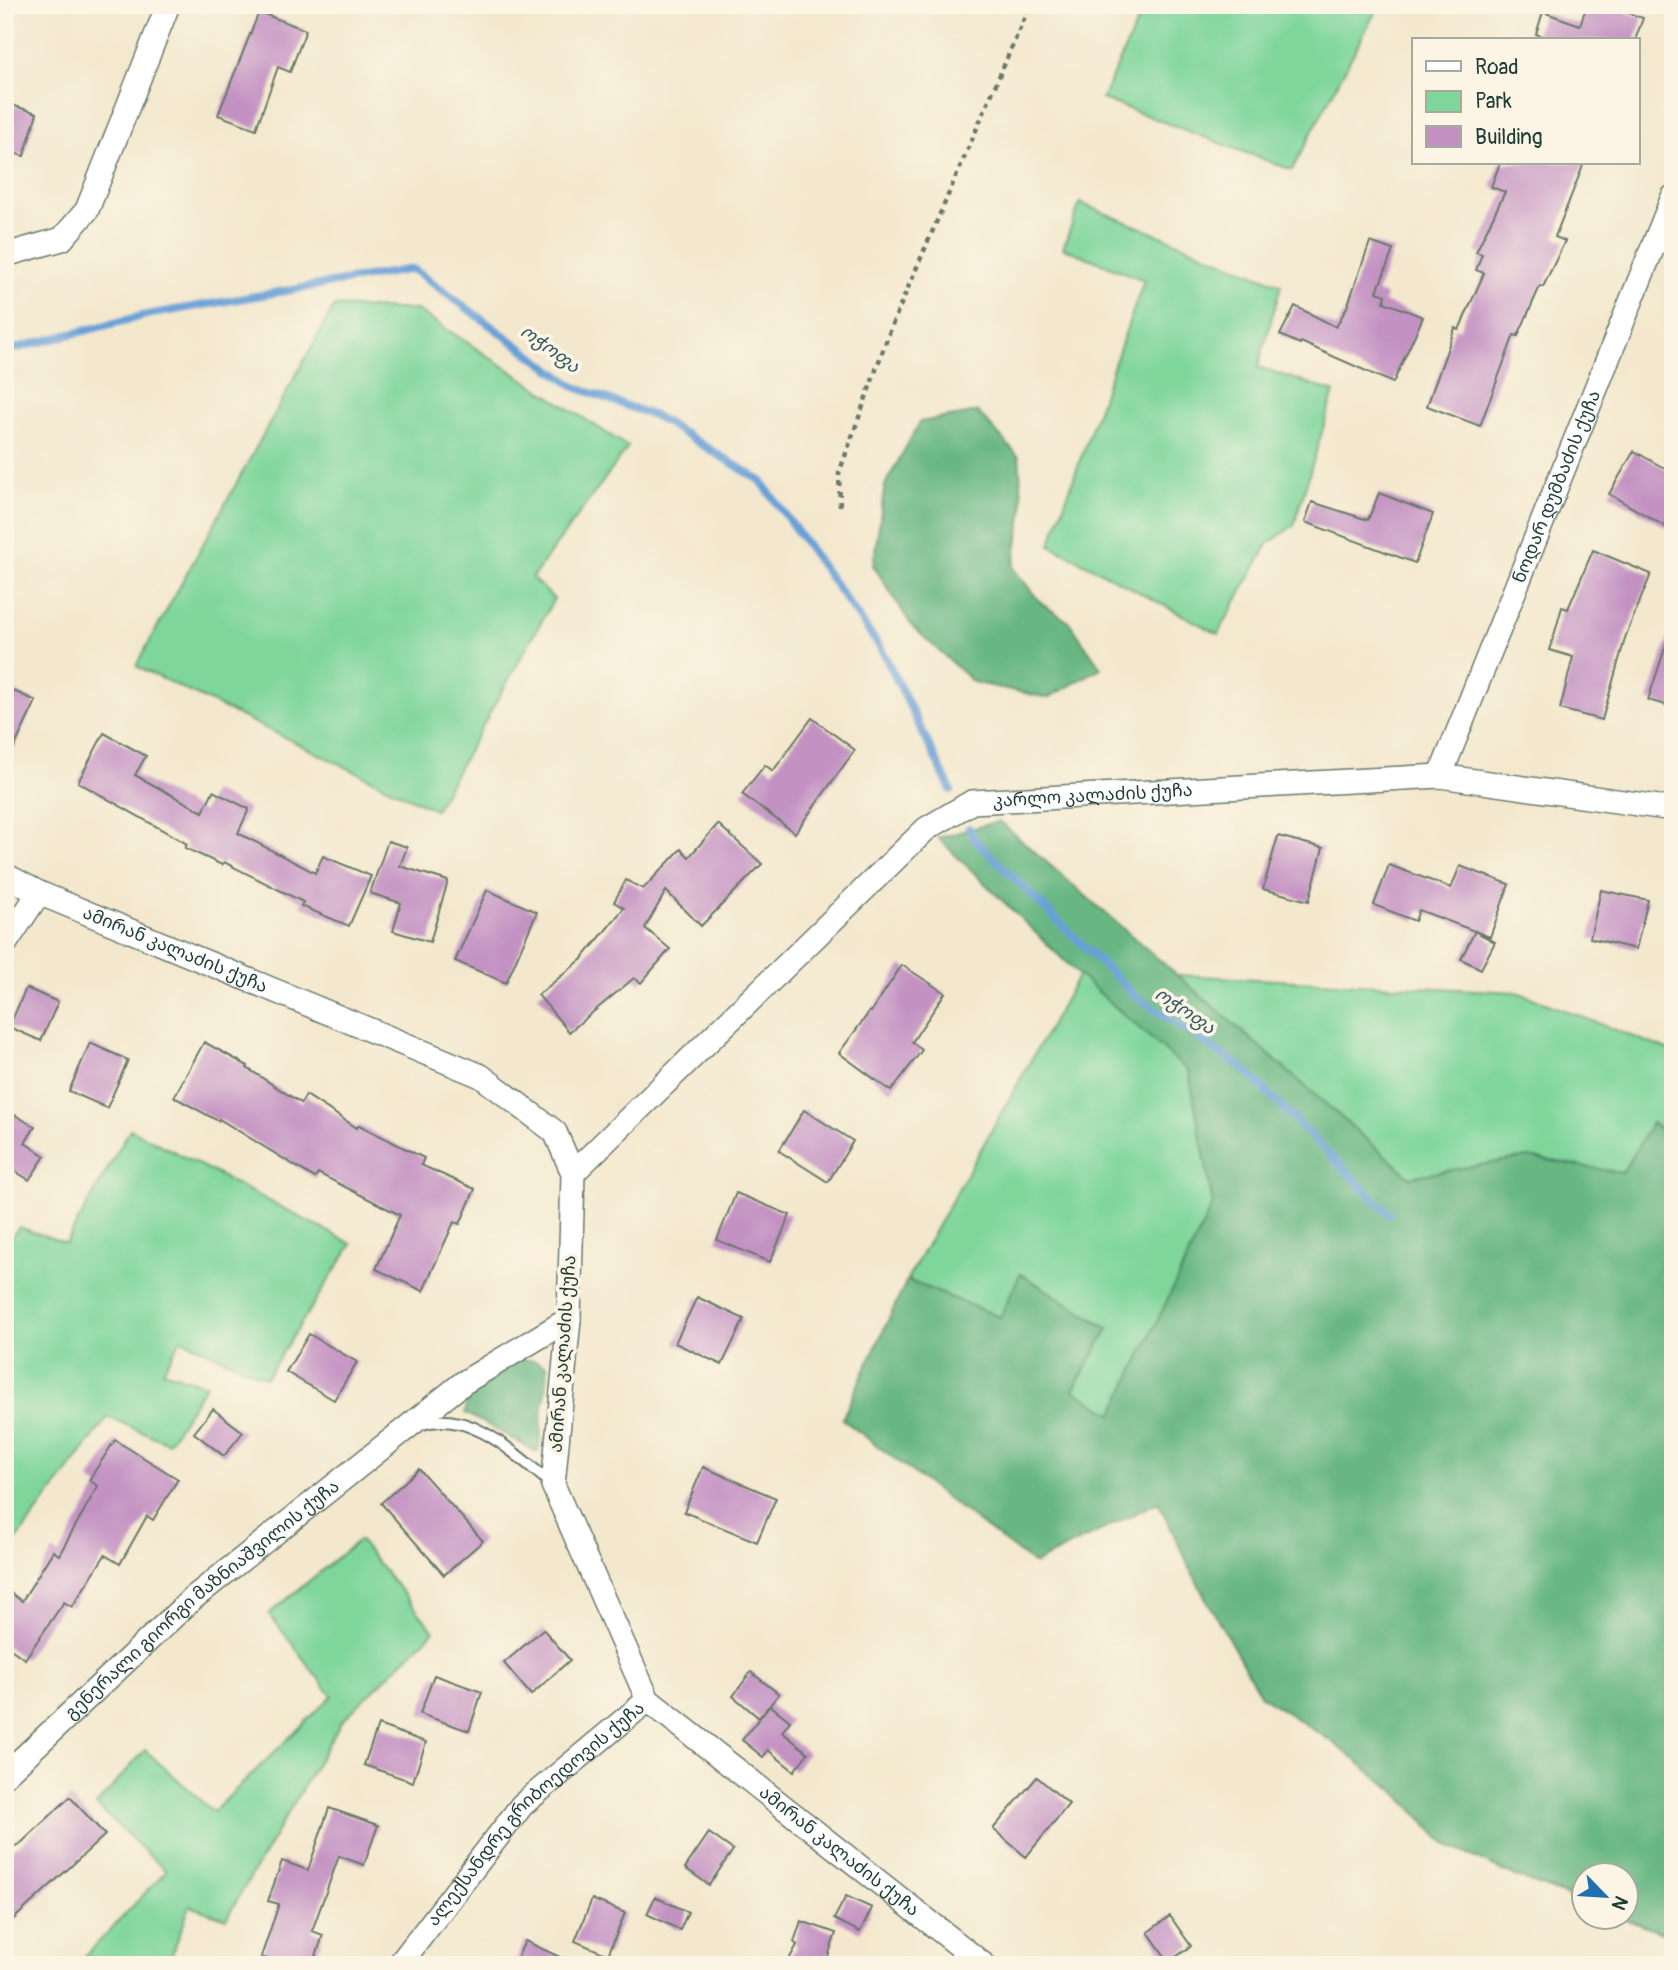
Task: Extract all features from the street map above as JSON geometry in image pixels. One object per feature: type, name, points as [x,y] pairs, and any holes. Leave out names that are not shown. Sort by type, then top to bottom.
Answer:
[{"type":"street","points":[[5,255],[62,239],[87,210],[168,5]]},
{"type":"street","name":"ნოდარ დუმბაძის ქუჩა","points":[[1440,776],[1673,197]]},
{"type":"street","name":"კარლო კალაძის ქუჩა","points":[[573,1173],[926,829],[972,802],[1440,776],[1673,809]]},
{"type":"street","name":"ამირან კალაძის ქუჩა","points":[[5,875],[39,893],[481,1076],[555,1132],[573,1173],[569,1319],[553,1485],[648,1700],[984,1965]]},
{"type":"street","points":[[5,944],[39,893]]},
{"type":"street","name":"გენერალი გიორგი მაზნიაშვილის ქუჩა","points":[[5,1775],[192,1599],[463,1383],[569,1319]]},
{"type":"street","name":"ალექსანდრე გრიბოედოვის ქუჩა","points":[[399,1965],[522,1805],[648,1700]]},
{"type":"lane","name":"გენერალი გიორგი მაზნიაშვილის ქუჩა","points":[[405,1430],[432,1421],[455,1421],[481,1432],[511,1450],[553,1485]]},
{"type":"path","points":[[840,506],[839,473],[892,325],[1030,5]]},
{"type":"green space","points":[[1145,5],[1379,5],[1292,170],[1102,99]]},
{"type":"green space","points":[[1080,203],[1281,285],[1258,367],[1334,392],[1294,525],[1268,544],[1218,634],[1050,545],[1144,280],[1063,248]]},
{"type":"green space","points":[[334,306],[417,310],[628,447],[532,578],[554,599],[435,810],[136,666]]},
{"type":"green space","points":[[978,412],[1019,457],[1023,510],[1013,568],[1041,603],[1069,622],[1101,668],[1048,698],[973,682],[912,626],[873,565],[885,485],[920,422]]},
{"type":"green space","points":[[999,821],[1410,1177],[1528,1157],[1622,1173],[1652,1123],[1673,1137],[1673,1937],[1640,1925],[1640,1862],[1570,1862],[1570,1897],[1512,1875],[1445,1844],[1395,1791],[1331,1741],[1261,1696],[1199,1586],[1158,1502],[1034,1564],[842,1419],[907,1280],[1000,1317],[1020,1274],[1108,1329],[1073,1390],[1113,1414],[1213,1204],[1189,1072],[1079,975],[938,838]]},
{"type":"green space","points":[[1079,975],[1189,1071],[1213,1204],[1113,1415],[1073,1390],[1108,1328],[1021,1274],[1000,1317],[907,1280]]},
{"type":"green space","points":[[1176,975],[1517,992],[1673,1052],[1673,1137],[1652,1123],[1622,1173],[1528,1157],[1410,1177]]},
{"type":"green space","points":[[130,1129],[352,1244],[266,1378],[181,1339],[163,1371],[206,1385],[168,1443],[108,1417],[9,1550],[5,1548],[5,1367],[10,1362],[5,1359],[5,1246],[19,1227],[66,1243]]},
{"type":"green space","points":[[519,1360],[533,1360],[547,1366],[541,1437],[537,1452],[465,1413],[471,1394],[477,1387]]},
{"type":"green space","points":[[359,1540],[434,1631],[341,1722],[226,1919],[190,1906],[168,1965],[77,1965],[166,1871],[96,1805],[145,1750],[213,1812],[332,1696],[269,1614]]},
{"type":"building","points":[[1587,5],[1606,5],[1643,18],[1636,38],[1548,38],[1536,34],[1543,12],[1580,25]]},
{"type":"building","points":[[259,12],[306,30],[290,72],[278,67],[256,129],[218,115]]},
{"type":"building","points":[[5,103],[37,113],[24,156],[5,151]]},
{"type":"building","points":[[1500,164],[1584,164],[1555,237],[1565,241],[1543,287],[1540,286],[1518,336],[1514,335],[1480,426],[1427,406],[1455,328],[1459,330],[1484,273],[1476,270],[1482,254],[1476,252],[1505,192],[1491,187]]},
{"type":"building","points":[[1370,242],[1393,250],[1377,292],[1386,295],[1384,302],[1423,317],[1393,383],[1280,335],[1295,306],[1336,327],[1347,307]]},
{"type":"building","points":[[1634,451],[1673,473],[1673,531],[1609,494]]},
{"type":"building","points":[[1379,493],[1433,514],[1415,563],[1305,522],[1312,502],[1368,520]]},
{"type":"building","points":[[1593,550],[1651,574],[1626,635],[1602,720],[1560,709],[1573,657],[1550,650],[1562,607],[1568,609]]},
{"type":"building","points":[[1669,636],[1673,637],[1673,707],[1648,700]]},
{"type":"building","points":[[5,687],[36,701],[5,767]]},
{"type":"building","points":[[812,718],[855,750],[795,833],[742,794],[765,765],[773,771]]},
{"type":"building","points":[[104,733],[146,756],[135,775],[203,812],[213,791],[249,809],[238,833],[315,873],[323,856],[371,876],[349,926],[301,906],[303,902],[224,862],[222,865],[185,848],[187,844],[78,782]]},
{"type":"building","points":[[718,824],[762,864],[701,926],[666,891],[645,928],[670,949],[641,983],[634,978],[569,1032],[538,995],[582,959],[624,908],[614,902],[626,880],[643,889],[681,849],[689,857]]},
{"type":"building","points":[[1278,836],[1323,848],[1309,901],[1263,889]]},
{"type":"building","points":[[388,841],[407,847],[400,866],[448,881],[430,942],[393,931],[401,903],[370,893]]},
{"type":"building","points":[[1389,865],[1451,888],[1460,866],[1509,884],[1490,937],[1419,910],[1415,921],[1374,905]]},
{"type":"building","points":[[487,890],[537,912],[506,983],[455,961]]},
{"type":"building","points":[[1601,890],[1648,900],[1636,949],[1590,938]]},
{"type":"building","points":[[1475,931],[1495,942],[1481,969],[1461,959]]},
{"type":"building","points":[[902,965],[945,993],[912,1042],[922,1050],[891,1091],[839,1053],[871,1012]]},
{"type":"building","points":[[26,988],[58,1002],[41,1041],[9,1027]]},
{"type":"building","points":[[204,1042],[248,1066],[247,1068],[301,1103],[306,1095],[357,1128],[359,1125],[424,1158],[421,1165],[475,1189],[460,1224],[454,1222],[423,1291],[376,1269],[400,1215],[318,1173],[315,1178],[219,1119],[218,1121],[174,1097]]},
{"type":"building","points":[[90,1043],[128,1060],[107,1108],[69,1091]]},
{"type":"building","points":[[5,1109],[35,1127],[25,1143],[45,1156],[29,1180],[10,1168],[5,1176]]},
{"type":"building","points":[[804,1110],[853,1141],[828,1182],[779,1151]]},
{"type":"building","points":[[736,1193],[790,1215],[770,1262],[717,1240]]},
{"type":"building","points":[[697,1297],[744,1319],[722,1365],[675,1343]]},
{"type":"building","points":[[309,1334],[357,1362],[334,1400],[286,1372]]},
{"type":"building","points":[[213,1409],[243,1432],[224,1456],[194,1433]]},
{"type":"building","points":[[115,1440],[178,1479],[153,1520],[147,1516],[120,1564],[105,1555],[72,1607],[64,1602],[25,1659],[5,1645],[5,1589],[22,1601],[53,1551],[59,1555],[98,1486],[89,1480]]},
{"type":"building","points":[[703,1467],[776,1498],[757,1542],[684,1512]]},
{"type":"building","points":[[419,1469],[483,1541],[444,1575],[381,1503]]},
{"type":"building","points":[[543,1629],[570,1660],[531,1695],[504,1663]]},
{"type":"building","points":[[751,1672],[779,1694],[770,1705],[790,1721],[782,1732],[808,1753],[794,1771],[768,1750],[763,1757],[742,1740],[769,1706],[759,1718],[733,1696]]},
{"type":"building","points":[[434,1675],[482,1692],[469,1731],[420,1714]]},
{"type":"building","points":[[378,1725],[426,1742],[413,1782],[364,1765]]},
{"type":"building","points":[[1037,1777],[1069,1804],[1026,1857],[993,1829]]},
{"type":"building","points":[[70,1797],[105,1835],[5,1927],[5,1856]]},
{"type":"building","points":[[329,1808],[378,1825],[364,1865],[339,1856],[312,1931],[323,1935],[313,1965],[282,1965],[261,1957],[279,1904],[268,1901],[282,1861],[308,1870]]},
{"type":"building","points":[[709,1833],[733,1850],[709,1885],[685,1868]]},
{"type":"building","points":[[846,1896],[872,1908],[860,1932],[834,1919]]},
{"type":"building","points":[[655,1897],[688,1912],[680,1930],[647,1914]]},
{"type":"building","points":[[592,1899],[625,1913],[608,1955],[575,1941]]},
{"type":"building","points":[[1170,1916],[1191,1946],[1169,1962],[1148,1932]]},
{"type":"building","points":[[801,1921],[836,1933],[825,1965],[786,1965],[797,1945],[794,1942]]},
{"type":"building","points":[[525,1941],[577,1965],[514,1965]]},
{"type":"waterway","name":"ოჭოფა","points":[[5,351],[146,315],[413,269],[575,387],[657,417],[761,481],[882,650],[951,790]]},
{"type":"waterway","name":"ოჭოფა","points":[[969,828],[975,840],[1134,995],[1245,1070],[1389,1214]]}]
